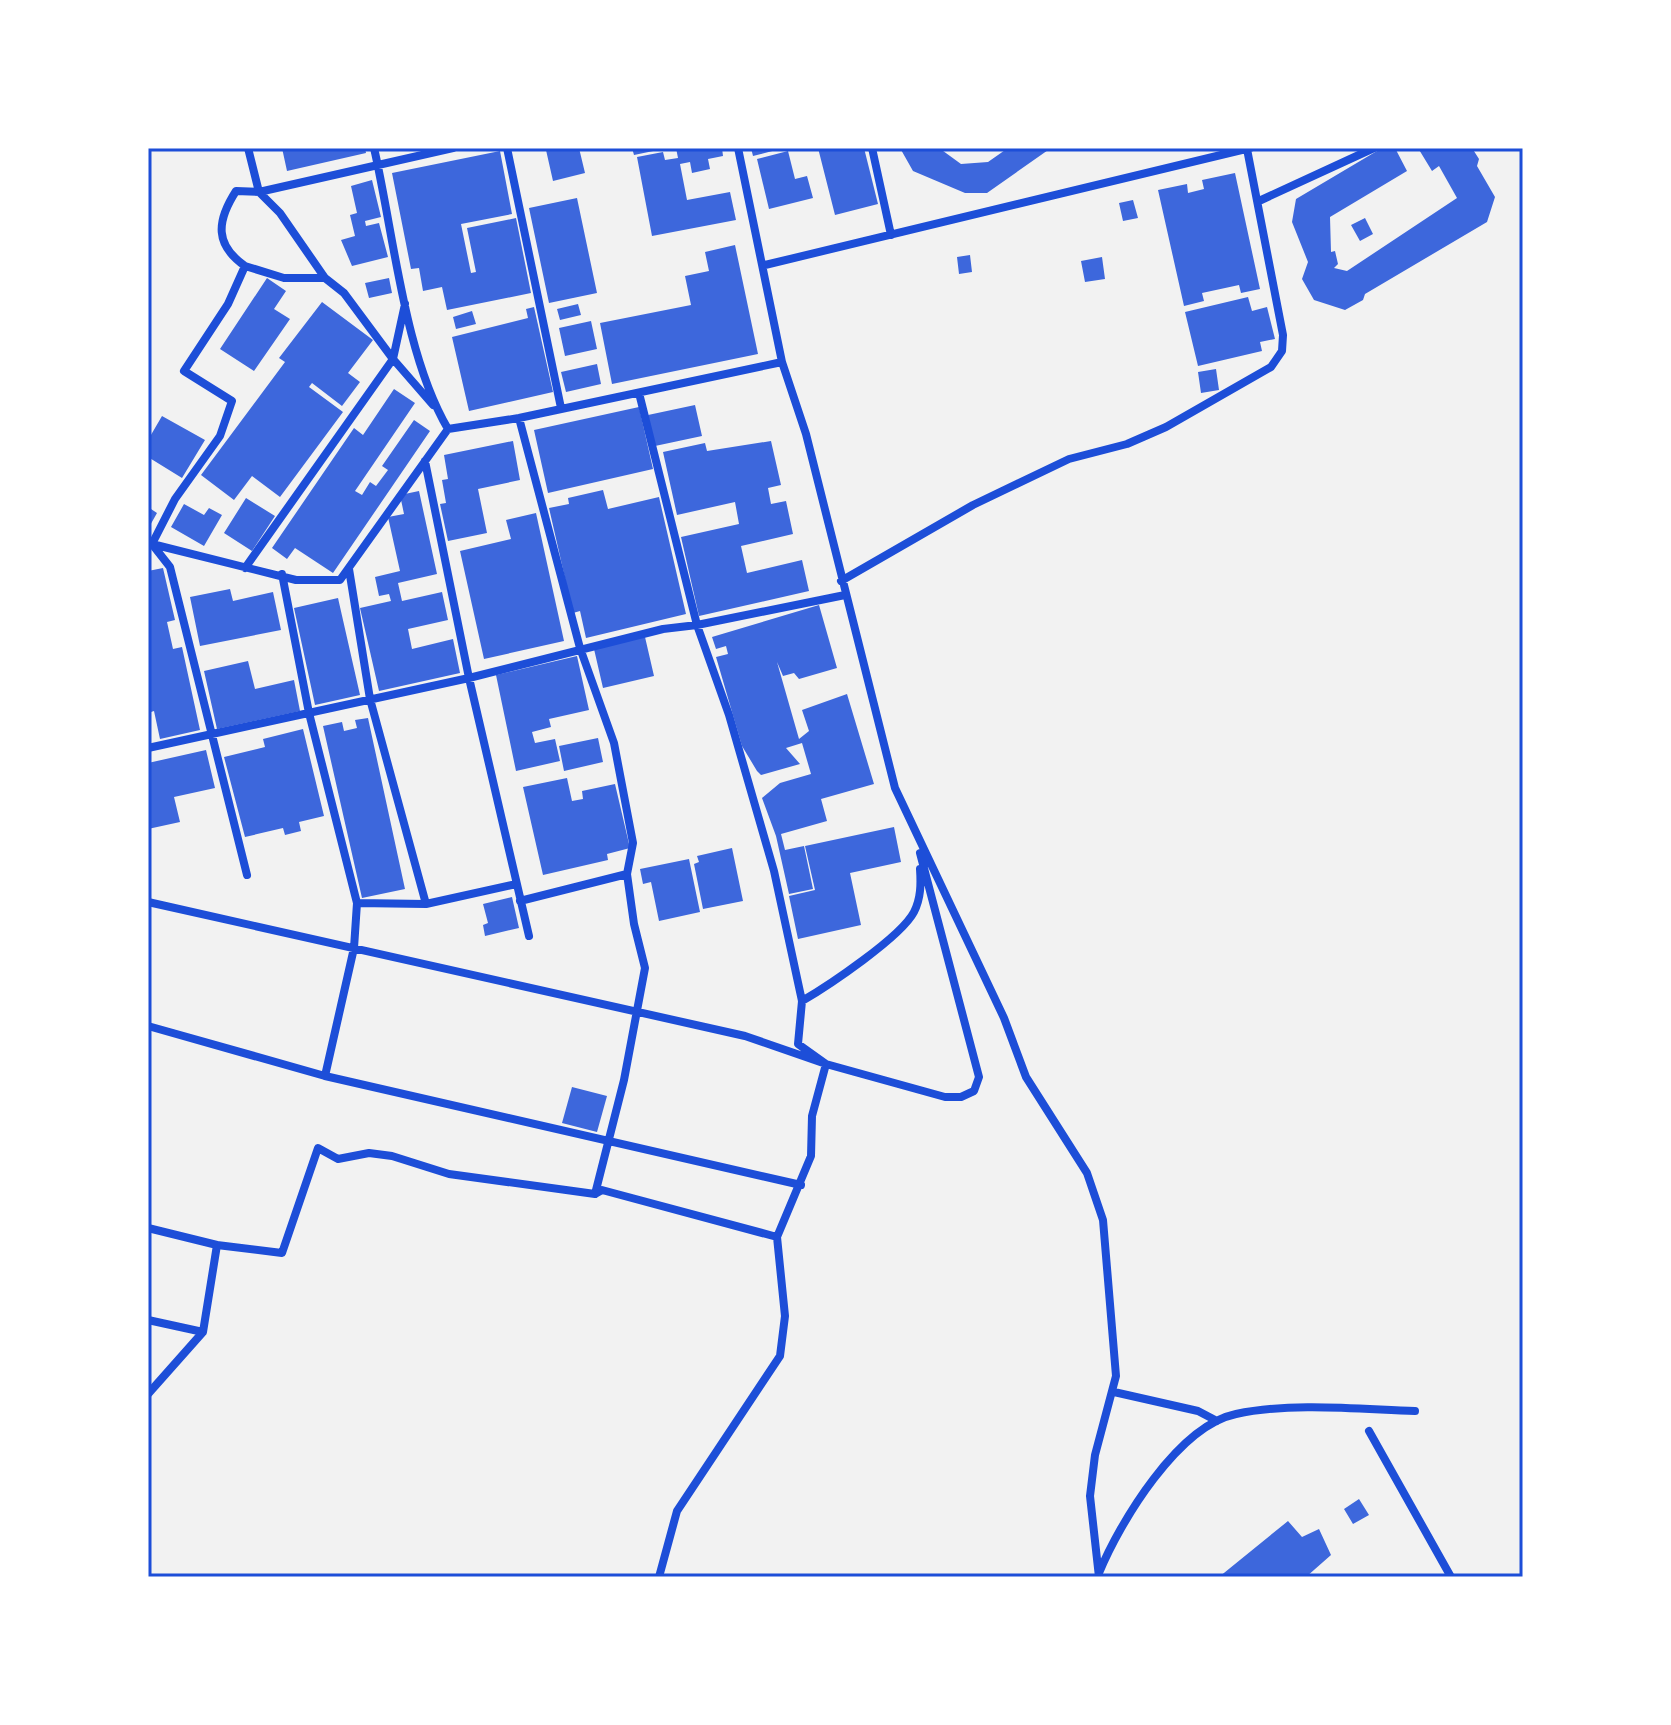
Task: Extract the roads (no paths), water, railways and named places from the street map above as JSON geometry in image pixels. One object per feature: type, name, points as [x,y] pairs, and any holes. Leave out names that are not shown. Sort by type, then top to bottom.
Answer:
[{"type":"street","points":[[248,148],[259,192],[280,213],[325,278],[344,293],[393,359],[433,405],[448,429]]},
{"type":"street","points":[[374,148],[417,357],[433,405]]},
{"type":"street","points":[[325,278],[284,278],[245,266],[226,253],[221,236],[228,203],[236,191],[259,192],[453,148]]},
{"type":"street","points":[[507,148],[561,408]]},
{"type":"street","points":[[738,148],[765,265],[782,362],[806,434],[895,788],[917,841],[956,913],[1030,1085],[1094,1189],[1103,1220],[1109,1271],[1114,1392],[1095,1455],[1090,1496],[1099,1576]]},
{"type":"street","points":[[872,148],[891,235]]},
{"type":"street","points":[[1259,201],[1374,148]]},
{"type":"street","points":[[765,265],[1249,149],[1283,335],[1282,351],[1271,367],[1166,427],[1127,444],[1069,459],[996,493],[841,581]]},
{"type":"street","points":[[150,543],[175,499],[220,436],[232,401],[184,371],[228,304],[245,266]]},
{"type":"street","points":[[245,568],[393,359],[406,299]]},
{"type":"street","points":[[150,543],[245,568],[322,583],[340,580],[448,429],[519,418],[782,362]]},
{"type":"street","points":[[639,393],[697,625],[729,715],[774,871],[802,1001],[798,1044],[826,1064]]},
{"type":"street","points":[[519,418],[580,648],[614,743],[633,843],[627,874],[634,924],[645,968],[624,1080],[606,1141],[595,1194]]},
{"type":"street","points":[[425,461],[469,678],[529,936]]},
{"type":"street","points":[[150,543],[170,567],[247,875]]},
{"type":"street","points":[[349,569],[370,699],[426,904]]},
{"type":"street","points":[[282,574],[309,713],[357,903],[354,948],[325,1076]]},
{"type":"street","points":[[148,748],[469,678],[663,629],[845,595]]},
{"type":"street","points":[[802,1001],[899,930],[913,914],[921,882],[917,841]]},
{"type":"street","points":[[148,902],[745,1036],[826,1064],[945,1097],[961,1097],[974,1091],[979,1077],[917,841]]},
{"type":"street","points":[[520,901],[627,874]]},
{"type":"street","points":[[357,903],[426,904],[516,884]]},
{"type":"street","points":[[148,1026],[325,1076],[801,1185]]},
{"type":"street","points":[[659,1577],[677,1511],[780,1356],[785,1316],[777,1237],[811,1156],[812,1116],[826,1064]]},
{"type":"street","points":[[148,1228],[217,1245],[282,1253],[318,1148],[338,1159],[369,1153],[392,1156],[449,1174],[595,1194],[602,1190],[777,1237]]},
{"type":"street","points":[[148,1394],[203,1332],[217,1245]]},
{"type":"street","points":[[148,1320],[203,1332]]},
{"type":"street","points":[[1114,1392],[1198,1411],[1217,1421]]},
{"type":"street","points":[[1099,1576],[1111,1545],[1134,1506],[1181,1449],[1217,1421],[1234,1414],[1265,1411],[1340,1408],[1415,1411]]},
{"type":"street","points":[[1369,1431],[1451,1577]]}]
